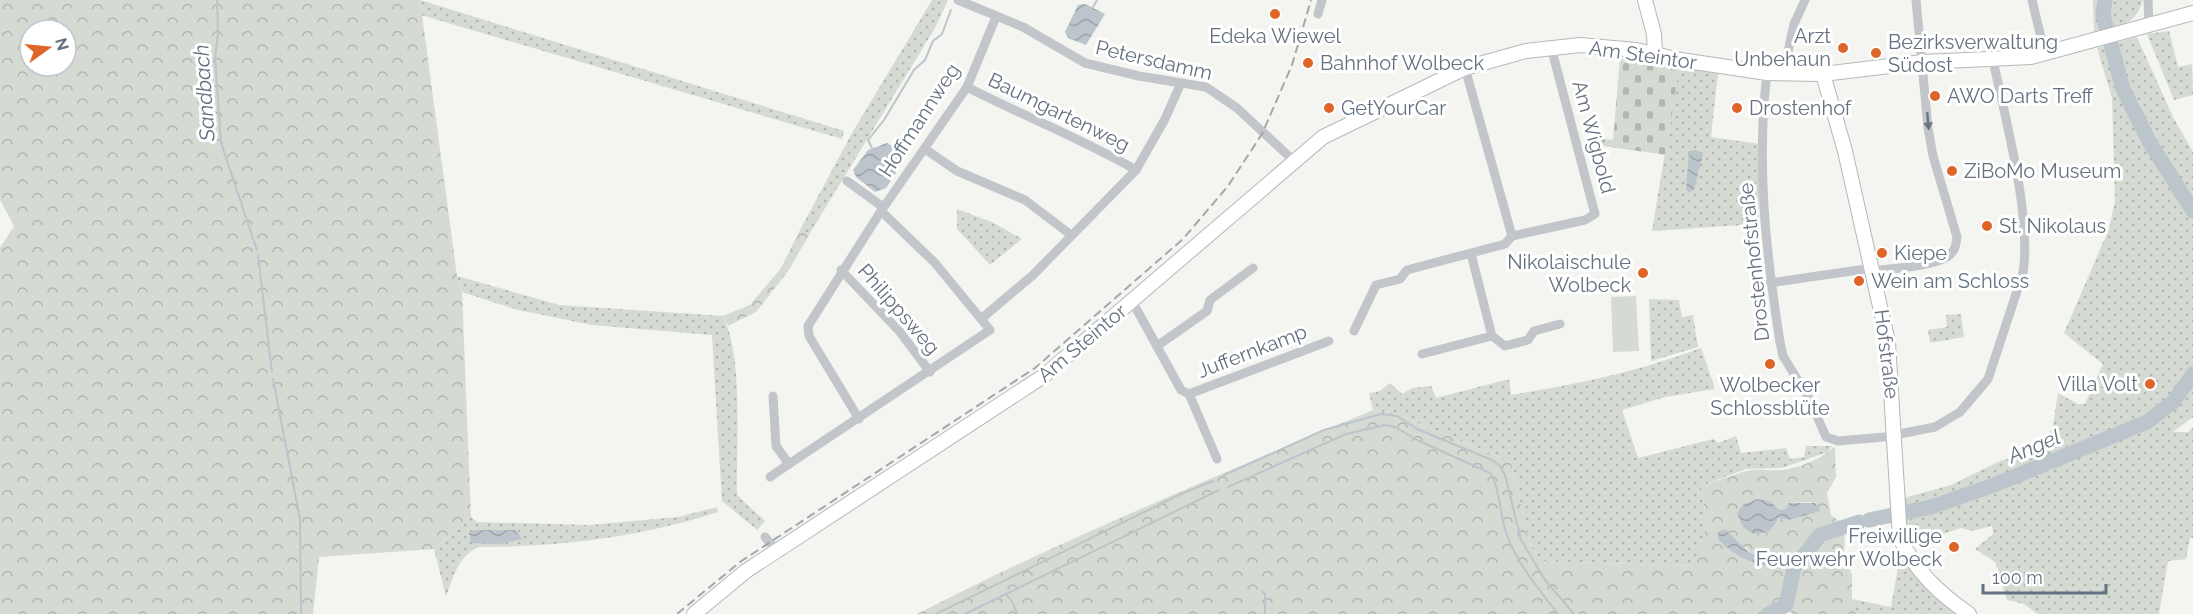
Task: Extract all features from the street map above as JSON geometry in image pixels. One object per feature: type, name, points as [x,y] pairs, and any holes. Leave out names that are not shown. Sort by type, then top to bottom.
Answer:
[{"type":"street","name":"Petersdamm","points":[[958,0],[1023,27],[1085,63],[1130,75],[1206,87],[1221,95],[1294,161]]},
{"type":"street","points":[[1318,14],[1322,0]]},
{"type":"street","points":[[1644,0],[1654,34],[1655,54]]},
{"type":"street","points":[[1783,75],[1794,24],[1805,0]]},
{"type":"street","points":[[1770,283],[1913,266],[1948,256],[1956,247],[1957,237],[1933,156],[1916,0]]},
{"type":"street","points":[[2032,0],[2045,54]]},
{"type":"street","points":[[2148,0],[2149,25]]},
{"type":"street","name":"Am Steintor","points":[[694,614],[720,591],[777,551],[1045,375],[1294,161],[1333,132],[1465,68],[1551,47],[1610,46],[1767,73],[1823,74],[1923,62],[1993,60],[2045,54],[2193,13]]},
{"type":"street","name":"Hoffmannweg","points":[[859,419],[808,336],[808,326],[882,209],[967,87],[996,17]]},
{"type":"street","name":"Am Wigbold","points":[[1354,331],[1376,285],[1400,279],[1407,270],[1505,244],[1512,236],[1550,230],[1585,220],[1595,214],[1551,47]]},
{"type":"street","points":[[1895,435],[1935,427],[1948,420],[1989,379],[2023,273],[2025,257],[2021,215],[1993,60]]},
{"type":"street","points":[[1465,68],[1512,236]]},
{"type":"street","name":"Drostenhofstraße","points":[[1767,73],[1762,147],[1763,212],[1770,283],[1783,356],[1809,400],[1826,438],[1838,441],[1895,435]]},
{"type":"street","name":"Hofstraße","points":[[1823,74],[1873,269],[1888,342],[1895,435],[1898,525],[1904,547],[1920,571],[1939,591],[1969,614]]},
{"type":"street","points":[[981,319],[1033,275],[1071,235],[1099,211],[1136,170],[1165,119],[1181,83]]},
{"type":"street","name":"Baumgartenweg","points":[[967,87],[1027,118],[1067,133],[1136,170]]},
{"type":"street","points":[[925,149],[957,171],[1025,200],[1071,235]]},
{"type":"street","name":"Hoffmannweg","points":[[847,181],[882,209]]},
{"type":"street","points":[[770,477],[990,330],[935,263],[882,209]]},
{"type":"street","points":[[1471,254],[1492,336],[1505,346],[1528,340],[1534,331],[1560,324]]},
{"type":"street","points":[[1157,346],[1207,311],[1210,300],[1253,268]]},
{"type":"street","name":"Philippsweg","points":[[842,270],[900,332],[930,372]]},
{"type":"street","name":"Juffernkamp","points":[[1132,301],[1181,390],[1189,394],[1217,459]]},
{"type":"street","points":[[1422,354],[1492,336]]},
{"type":"street","name":"Juffernkamp","points":[[1189,394],[1329,341]]},
{"type":"street","points":[[773,396],[776,446],[789,464]]},
{"type":"street","points":[[765,537],[777,551]]},
{"type":"green space","points":[[0,0],[420,0],[457,276],[462,292],[471,517],[434,549],[319,557],[313,614],[0,614],[0,248],[14,226],[0,200]]},
{"type":"green space","points":[[420,0],[844,131],[842,139],[421,15]]},
{"type":"green space","points":[[932,0],[948,0],[935,28],[810,233],[800,230],[852,133]]},
{"type":"green space","points":[[2093,0],[2143,0],[2140,9],[2131,21],[2094,34]]},
{"type":"green space","points":[[2169,31],[2178,67],[2192,64],[2193,95],[2174,100],[2147,34]]},
{"type":"green space","points":[[2137,37],[2173,117],[2193,152],[2193,417],[2173,432],[2188,432],[2193,427],[2193,538],[2190,538],[2186,559],[2168,561],[2159,614],[2038,614],[2024,604],[2007,600],[1995,562],[1975,549],[1993,534],[1992,526],[1972,531],[1961,528],[1940,535],[1909,532],[1906,529],[1904,498],[1951,485],[2000,461],[2035,451],[2046,440],[2053,426],[2058,393],[2078,404],[2085,404],[2103,364],[2064,333],[2109,229],[2115,201],[2112,98],[2097,48]]},
{"type":"green space","points":[[1620,58],[1679,66],[1666,155],[1596,145],[1597,138],[1613,140]]},
{"type":"green space","points":[[1679,66],[1718,73],[1711,137],[1760,144],[1759,224],[1652,231]]},
{"type":"green space","points":[[957,209],[992,222],[1022,239],[990,265],[957,229]]},
{"type":"green space","points":[[800,230],[810,233],[789,270],[756,312],[728,326],[723,316],[750,305],[781,268]]},
{"type":"green space","points":[[457,276],[559,305],[723,316],[730,334],[734,355],[738,403],[737,495],[765,521],[757,530],[722,501],[712,335],[592,325],[518,310],[462,292]]},
{"type":"green space","points":[[1636,296],[1639,351],[1613,352],[1611,297]]},
{"type":"green space","points":[[1649,299],[1679,300],[1682,317],[1693,315],[1698,347],[1651,361]]},
{"type":"green space","points":[[1961,314],[1964,337],[1930,343],[1928,330],[1947,327],[1946,315]]},
{"type":"green space","points":[[1701,348],[1715,389],[1665,397],[1622,410],[1638,458],[1713,439],[1718,443],[1736,436],[1741,453],[1786,448],[1790,459],[1804,457],[1806,446],[1832,446],[1828,452],[1782,468],[1746,469],[1701,486],[1707,523],[1696,566],[1540,561],[1529,540],[1511,462],[1392,412],[1373,410],[1369,393],[1380,391],[1390,383],[1402,394],[1412,388],[1431,386],[1436,398],[1509,379],[1511,395],[1607,376],[1654,364]]},
{"type":"green space","points":[[1373,410],[1392,412],[1511,462],[1529,540],[1540,561],[1695,566],[1707,523],[1701,486],[1750,470],[1779,470],[1802,465],[1817,459],[1835,446],[1836,477],[1827,493],[1831,515],[1845,525],[1844,558],[1852,574],[1852,599],[1856,614],[1793,614],[1782,605],[1763,614],[917,614],[1086,533]],"holes":[[[1757,499],[1770,501],[1780,510],[1785,509],[1789,503],[1811,502],[1821,511],[1789,520],[1782,518],[1776,520],[1744,504]],[[1720,542],[1747,548],[1750,553],[1778,559],[1782,566],[1757,564]]]},
{"type":"green space","points":[[717,507],[718,512],[689,521],[630,534],[569,543],[478,547],[465,556],[461,562],[446,597],[434,549],[471,517],[477,522],[590,525],[678,517]]},
{"type":"green space","points":[[1900,556],[1935,596],[1960,614],[1856,614],[1852,599],[1891,607]]},
{"type":"water","points":[[1085,4],[1105,14],[1086,45],[1068,38],[1065,32],[1078,5]]},
{"type":"water","points":[[887,143],[901,152],[903,162],[886,188],[875,192],[856,177],[853,170],[868,150]]},
{"type":"water","points":[[1696,150],[1703,154],[1694,190],[1688,192],[1686,188],[1689,151]]},
{"type":"water","points":[[1757,499],[1770,501],[1780,510],[1785,509],[1789,503],[1815,503],[1821,511],[1789,520],[1779,518],[1769,532],[1753,534],[1743,527],[1737,513],[1744,504]]},
{"type":"water","points":[[1725,529],[1750,553],[1781,560],[1782,566],[1757,564],[1730,550],[1718,539],[1718,532]]},
{"type":"water","points":[[474,530],[515,530],[522,539],[501,544],[473,543],[469,533]]},
{"type":"waterway","name":"Sandbach","points":[[217,0],[218,34],[215,57],[221,143],[257,250]]},
{"type":"waterway","points":[[1093,7],[1097,0]]},
{"type":"waterway","name":"Angel","points":[[2105,0],[2103,15],[2123,89],[2150,143],[2193,211]]},
{"type":"waterway","points":[[872,148],[868,140],[884,120],[914,70],[925,60],[933,41],[942,34],[951,10]]},
{"type":"waterway","name":"Sandbach","points":[[258,255],[272,372]]},
{"type":"waterway","name":"Angel","points":[[1869,520],[1931,507],[1994,485],[2147,422],[2173,402],[2193,374]]},
{"type":"waterway","name":"Sandbach","points":[[273,379],[300,519],[301,614]]},
{"type":"waterway","points":[[1224,475],[1324,430],[1381,414],[1397,416],[1417,429],[1492,460],[1500,466],[1505,475],[1521,540],[1545,580],[1574,614]]},
{"type":"waterway","points":[[1228,487],[1346,434],[1385,425],[1395,427],[1419,441],[1490,473],[1494,480],[1510,543],[1528,575],[1558,614]]},
{"type":"waterway","points":[[936,614],[1181,494],[1213,481]]},
{"type":"waterway","points":[[965,614],[1219,490]]},
{"type":"waterway","name":"Angel","points":[[1769,614],[1786,605],[1794,568],[1820,535],[1859,522]]},
{"type":"waterway","points":[[1262,591],[1265,594],[1265,614]]},
{"type":"waterway","points":[[1006,594],[1017,614]]},
{"type":"railway","points":[[677,614],[740,562],[1035,368],[1183,239],[1228,186],[1262,134],[1292,65],[1311,0]]},
{"type":"place","name":"Edeka Wiewel","points":[[1275,14]]},
{"type":"place","name":"Arzt Unbehaun","points":[[1843,48]]},
{"type":"place","name":"Bezirksverwaltung Südost","points":[[1876,53]]},
{"type":"place","name":"Bahnhof Wolbeck","points":[[1308,63]]},
{"type":"place","name":"AWO Darts Treff","points":[[1935,96]]},
{"type":"place","name":"GetYourCar","points":[[1329,108]]},
{"type":"place","name":"Drostenhof","points":[[1737,108]]},
{"type":"place","name":"ZiBoMo Museum","points":[[1952,171]]},
{"type":"place","name":"St. Nikolaus","points":[[1987,226]]},
{"type":"place","name":"Kiepe","points":[[1882,253]]},
{"type":"place","name":"Nikolaischule Wolbeck","points":[[1643,273]]},
{"type":"place","name":"Wein am Schloss","points":[[1859,281]]},
{"type":"place","name":"Wolbecker Schlossblüte","points":[[1770,364]]},
{"type":"place","name":"Villa Volt","points":[[2150,384]]},
{"type":"place","name":"Freiwillige Feuerwehr Wolbeck","points":[[1954,547]]}]
